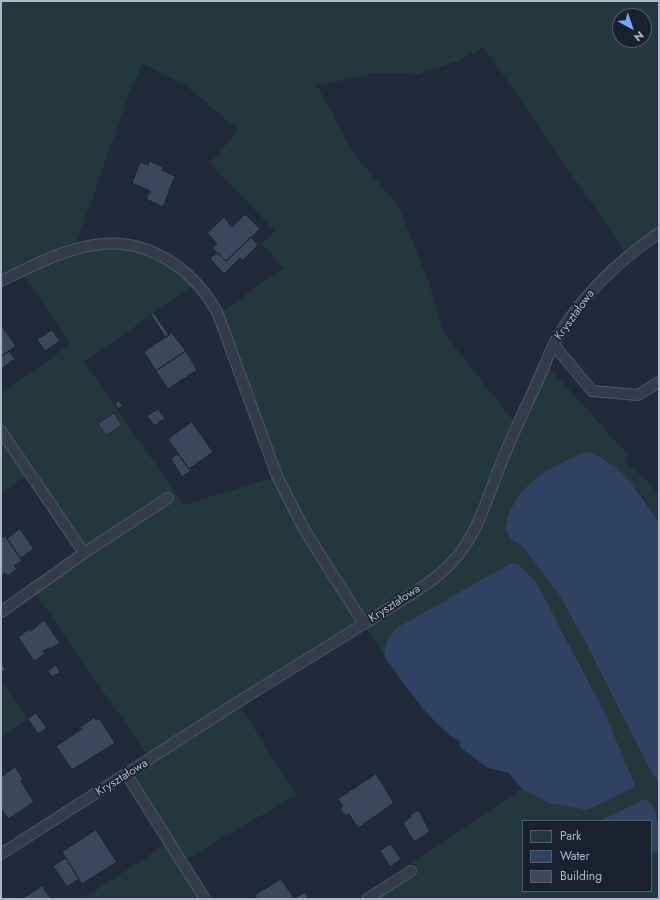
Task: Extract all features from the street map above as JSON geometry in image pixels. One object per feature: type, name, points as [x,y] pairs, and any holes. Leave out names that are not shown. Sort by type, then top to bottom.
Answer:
[{"type":"lane","name":"Kryształowa","points":[[1,853],[127,775],[238,702],[364,624],[434,579],[448,566],[467,543],[480,516],[500,464],[559,334],[575,311],[600,281],[628,256],[659,232]]},
{"type":"lane","points":[[1,281],[67,253],[93,245],[110,243],[126,244],[152,252],[177,265],[188,274],[210,298],[218,314],[277,476],[301,524],[364,624]]},
{"type":"lane","points":[[554,345],[592,391],[638,395],[659,382]]},
{"type":"lane","points":[[1,431],[84,553]]},
{"type":"lane","points":[[1,612],[84,553],[168,498]]},
{"type":"lane","points":[[127,775],[205,899]]},
{"type":"lane","points":[[368,899],[411,871]]},
{"type":"green space","points":[[1,1],[659,1],[659,233],[628,256],[484,47],[455,62],[417,74],[374,73],[317,86],[356,157],[398,205],[429,283],[443,332],[517,425],[545,363],[628,455],[626,462],[652,486],[659,496],[659,524],[644,497],[604,458],[520,495],[511,508],[505,528],[516,543],[525,549],[541,568],[559,594],[587,645],[650,770],[659,783],[659,819],[651,803],[645,799],[601,820],[522,820],[522,892],[652,892],[652,854],[659,850],[659,899],[367,899],[416,868],[412,862],[522,789],[548,803],[587,810],[634,783],[604,711],[563,631],[511,563],[455,596],[385,648],[384,656],[364,624],[238,703],[296,795],[182,862],[205,899],[83,899],[169,842],[127,775],[150,759],[33,590],[84,553],[30,473],[1,493],[1,393],[71,344],[21,272],[1,281]],"holes":[[[143,64],[186,86],[239,130],[210,163],[275,231],[262,244],[284,268],[218,314],[277,476],[184,505],[84,362],[197,283],[139,247],[93,245],[74,250],[133,83]]]},
{"type":"green space","points":[[1,680],[28,719],[1,737]]},
{"type":"water","points":[[586,452],[608,462],[619,471],[637,491],[659,524],[659,783],[650,770],[587,645],[559,594],[525,549],[509,537],[505,528],[511,509],[518,497],[534,480],[554,467]]},
{"type":"water","points":[[511,563],[519,565],[536,582],[604,711],[634,783],[633,788],[587,810],[548,803],[522,789],[509,773],[488,768],[460,747],[460,742],[448,734],[418,702],[384,656],[385,647],[388,640],[397,628]]},
{"type":"water","points":[[645,799],[654,807],[658,821],[659,850],[652,854],[652,820],[601,820]]},
{"type":"building","points":[[149,161],[163,167],[162,170],[175,176],[163,207],[146,199],[150,191],[132,183],[140,162],[148,165]]},
{"type":"building","points":[[245,214],[260,229],[226,261],[212,248],[217,244],[207,233],[224,217],[232,227]]},
{"type":"building","points":[[251,237],[258,245],[242,261],[240,258],[224,274],[210,259],[217,252],[226,261]]},
{"type":"building","points":[[154,313],[169,335],[166,338],[151,315]]},
{"type":"building","points":[[1,325],[16,346],[1,357]]},
{"type":"building","points":[[52,330],[60,341],[45,351],[37,340]]},
{"type":"building","points":[[172,333],[186,351],[156,371],[144,352]]},
{"type":"building","points":[[9,351],[15,359],[1,369],[1,357]]},
{"type":"building","points":[[186,351],[197,370],[168,389],[156,371]]},
{"type":"building","points":[[119,401],[123,406],[118,409],[115,404]]},
{"type":"building","points":[[158,409],[165,418],[155,426],[147,416]]},
{"type":"building","points":[[114,413],[122,425],[106,436],[98,424]]},
{"type":"building","points":[[192,422],[213,452],[189,469],[168,439]]},
{"type":"building","points":[[178,454],[189,469],[191,468],[192,470],[182,477],[171,459]]},
{"type":"building","points":[[20,529],[34,549],[21,558],[7,539]]},
{"type":"building","points":[[5,536],[22,561],[14,566],[17,569],[8,576],[5,573],[1,576],[1,538]]},
{"type":"building","points":[[44,620],[60,643],[43,651],[45,654],[34,661],[18,637],[29,629],[31,631]]},
{"type":"building","points":[[1,662],[6,670],[1,673]]},
{"type":"building","points":[[56,665],[60,672],[52,677],[48,671]]},
{"type":"building","points":[[36,713],[47,728],[38,734],[28,719]]},
{"type":"building","points":[[94,718],[96,720],[99,718],[115,743],[72,770],[56,746],[82,729],[80,727]]},
{"type":"building","points":[[15,767],[23,779],[21,781],[34,802],[8,819],[1,808],[1,777]]},
{"type":"building","points":[[376,774],[394,803],[358,828],[349,814],[345,816],[340,808],[343,806],[338,799]]},
{"type":"building","points":[[419,810],[430,832],[414,842],[403,823],[411,817],[410,815]]},
{"type":"building","points":[[96,830],[117,862],[82,884],[62,852]]},
{"type":"building","points":[[391,844],[401,859],[390,867],[380,851]]},
{"type":"building","points":[[66,858],[79,879],[67,887],[53,866]]},
{"type":"building","points":[[281,879],[294,898],[305,892],[309,899],[257,899],[255,895]]},
{"type":"building","points":[[42,886],[51,899],[22,899]]}]
